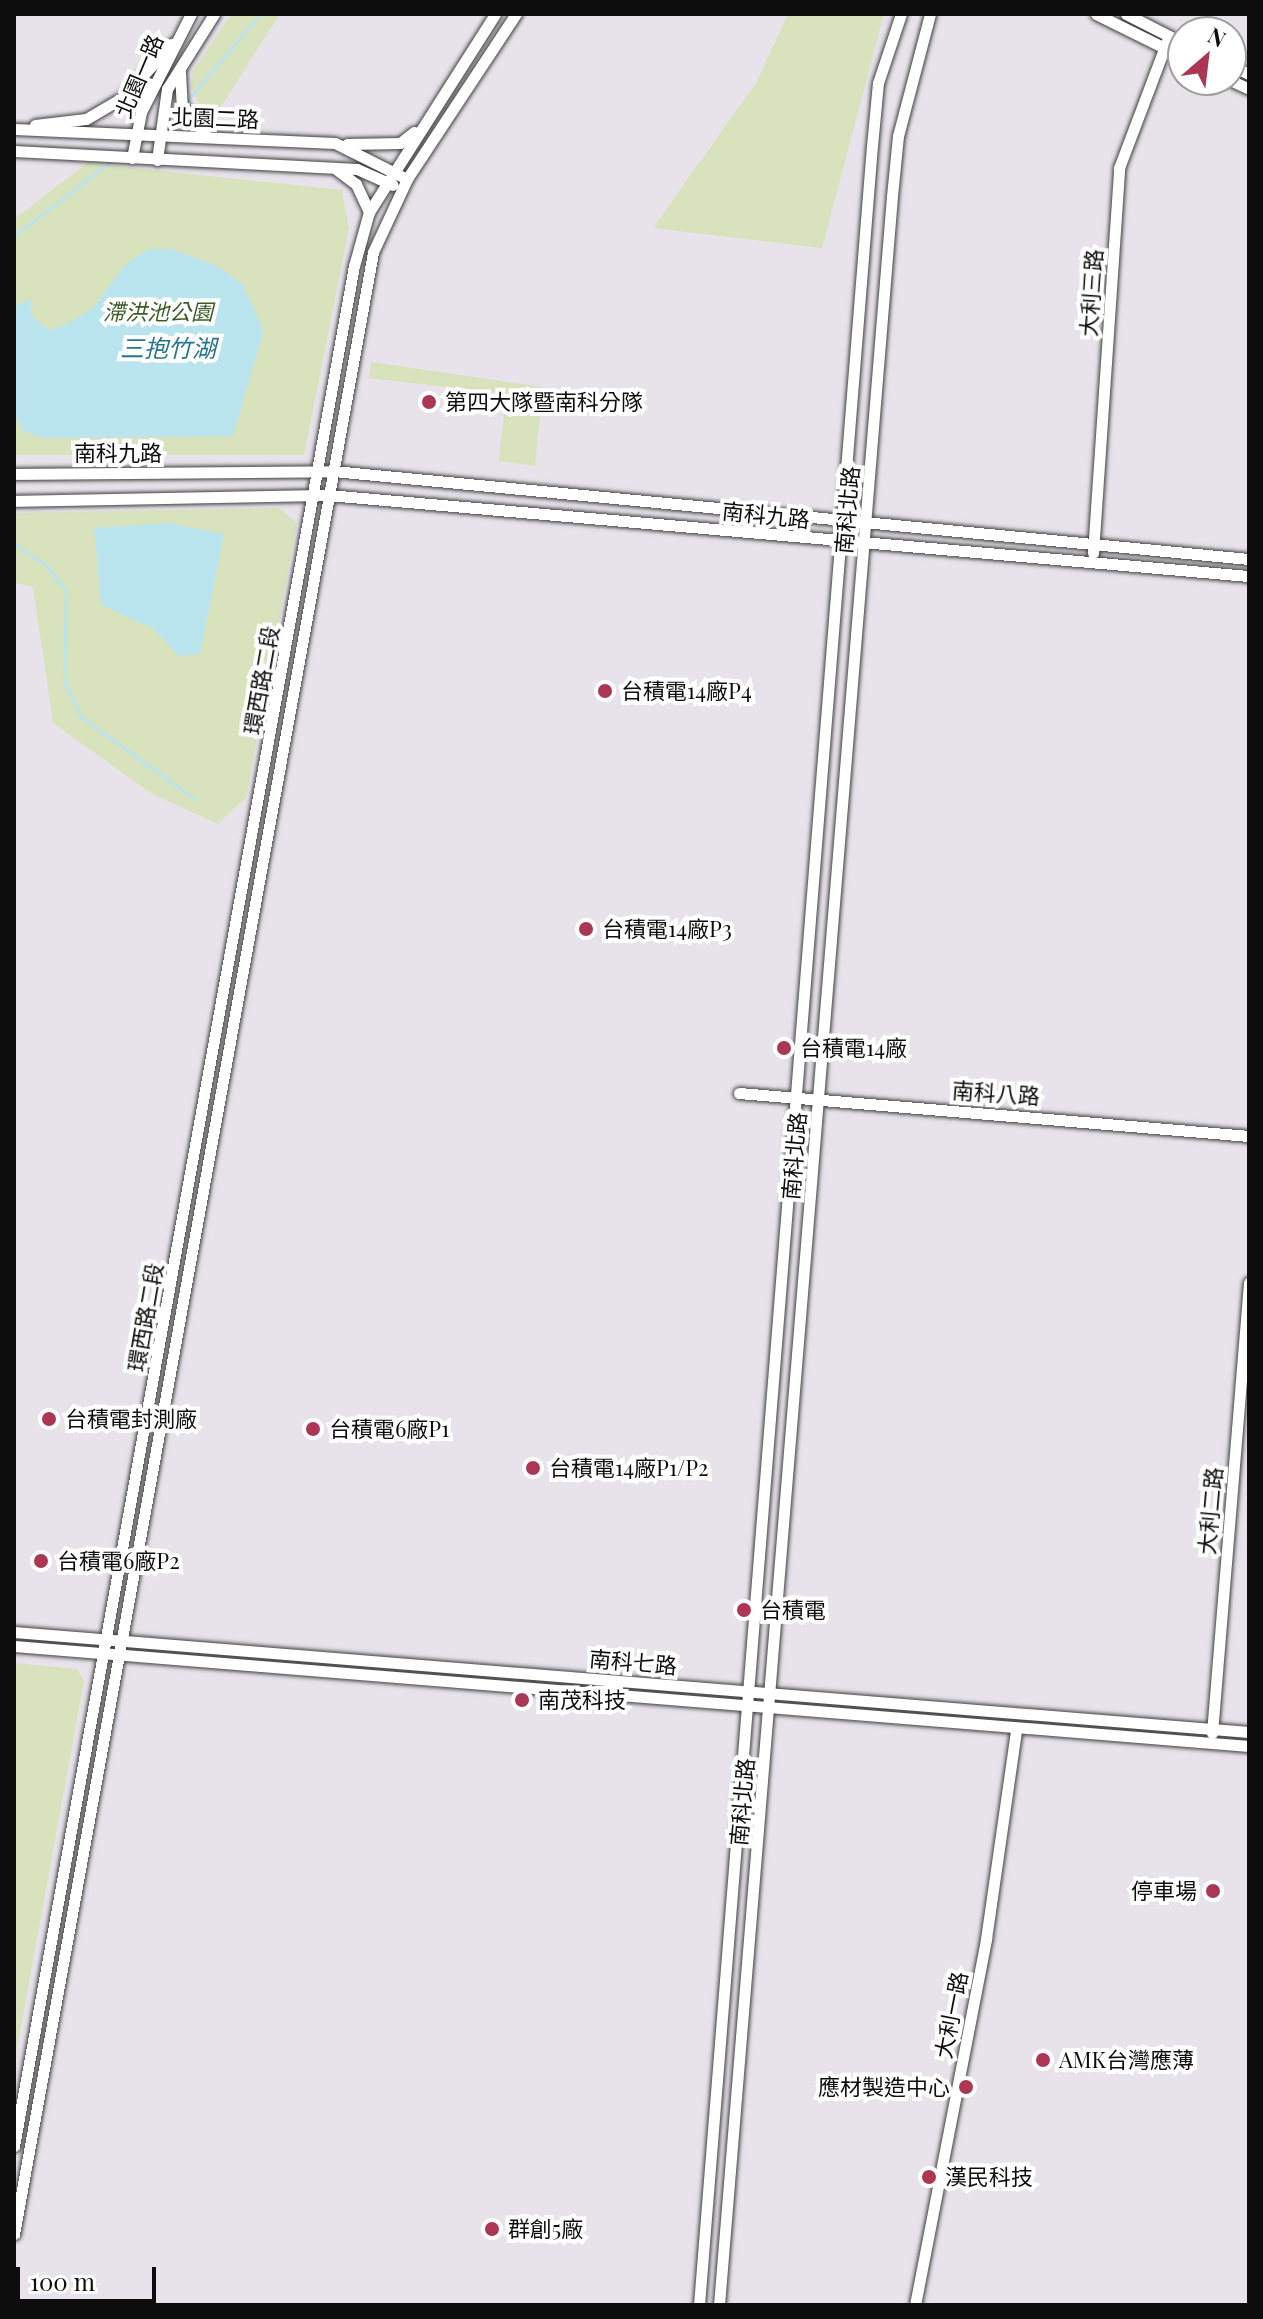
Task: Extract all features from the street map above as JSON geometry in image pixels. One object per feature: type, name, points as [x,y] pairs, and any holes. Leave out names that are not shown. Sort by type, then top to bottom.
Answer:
[{"type":"street","name":"北園一路","points":[[134,145],[172,44],[191,14]]},
{"type":"street","name":"北園一路","points":[[157,160],[159,129],[181,64],[214,14]]},
{"type":"street","points":[[318,472],[369,212],[495,14]]},
{"type":"street","points":[[333,471],[373,252],[403,184],[516,14]]},
{"type":"street","name":"南科北路","points":[[699,2305],[748,1706],[792,1099],[878,83],[901,14]]},
{"type":"street","name":"南科北路","points":[[719,2305],[898,136],[930,14]]},
{"type":"street","points":[[1096,14],[1167,50]]},
{"type":"street","points":[[1126,14],[1167,35]]},
{"type":"street","name":"大利三路","points":[[1091,562],[1119,168],[1167,40]]},
{"type":"street","points":[[14,128],[86,119],[122,98],[172,44]]},
{"type":"street","points":[[181,64],[178,92],[195,129],[235,138]]},
{"type":"street","points":[[335,143],[400,143],[424,124]]},
{"type":"street","name":"北園二路","points":[[14,128],[134,145],[157,160],[332,167],[390,176]]},
{"type":"street","name":"北園二路","points":[[14,151],[134,145],[159,129],[235,138],[335,143],[403,184]]},
{"type":"street","points":[[332,167],[356,184],[369,212]]},
{"type":"street","name":"南科九路","points":[[14,474],[333,471],[1093,547],[1249,559]]},
{"type":"street","name":"環西路二段","points":[[119,1656],[333,471]]},
{"type":"street","name":"環西路二段","points":[[14,2146],[318,472]]},
{"type":"street","name":"南科九路","points":[[14,501],[328,495],[1249,576]]},
{"type":"street","name":"南科八路","points":[[739,1093],[1249,1136]]},
{"type":"street","name":"大利二路","points":[[1212,1742],[1249,1283]]},
{"type":"street","name":"南科七路","points":[[14,1632],[1249,1732]]},
{"type":"street","points":[[14,1646],[103,1655]]},
{"type":"street","name":"南科七路","points":[[103,1655],[748,1706],[1016,1732],[1249,1746]]},
{"type":"street","points":[[14,2234],[119,1656]]},
{"type":"street","name":"大利一路","points":[[915,2305],[986,1939],[1016,1732]]},
{"type":"shaded area","points":[[14,14],[1249,14],[1249,2305],[14,2305]]},
{"type":"green space","points":[[231,14],[280,14],[209,125],[191,88],[193,71]]},
{"type":"green space","points":[[788,14],[884,14],[822,248],[653,228],[756,83]]},
{"type":"green space","name":"滯洪池公園","points":[[87,163],[342,190],[349,228],[304,455],[14,455],[14,219]]},
{"type":"green space","points":[[371,362],[543,387],[535,466],[499,461],[506,394],[369,378]]},
{"type":"green space","points":[[279,508],[297,523],[246,798],[218,824],[152,794],[53,723],[33,587],[14,583],[14,513]]},
{"type":"green space","points":[[14,1663],[77,1669],[84,1681],[14,2065]]},
{"type":"water","name":"三抱竹湖","points":[[149,249],[171,249],[217,266],[242,284],[256,313],[263,332],[233,436],[43,438],[23,431],[14,412],[14,307],[30,298],[32,316],[49,330],[66,324],[91,310],[126,264]]},
{"type":"water","points":[[168,523],[224,534],[200,654],[179,656],[152,628],[101,605],[94,528]]},
{"type":"waterway","points":[[186,102],[260,14]]},
{"type":"waterway","points":[[167,117],[180,107]]},
{"type":"waterway","points":[[14,236],[114,159]]},
{"type":"waterway","points":[[14,544],[46,565],[66,592],[64,680],[80,716],[196,800]]},
{"type":"place","name":"第四大隊暨南科分隊","points":[[429,402]]},
{"type":"place","name":"台積電14廠P4","points":[[605,691]]},
{"type":"place","name":"台積電14廠P3","points":[[586,929]]},
{"type":"place","name":"台積電14廠","points":[[784,1048]]},
{"type":"place","name":"台積電封測廠","points":[[49,1419]]},
{"type":"place","name":"台積電6廠P1","points":[[313,1429]]},
{"type":"place","name":"台積電14廠P1/P2","points":[[533,1468]]},
{"type":"place","name":"台積電6廠P2","points":[[41,1561]]},
{"type":"place","name":"台積電","points":[[744,1610]]},
{"type":"place","name":"南茂科技","points":[[522,1700]]},
{"type":"place","name":"停車場","points":[[1213,1891]]},
{"type":"place","name":"AMK台灣應薄","points":[[1043,2060]]},
{"type":"place","name":"應材製造中心","points":[[966,2087]]},
{"type":"place","name":"漢民科技","points":[[929,2177]]},
{"type":"place","name":"群創5廠","points":[[492,2229]]}]
